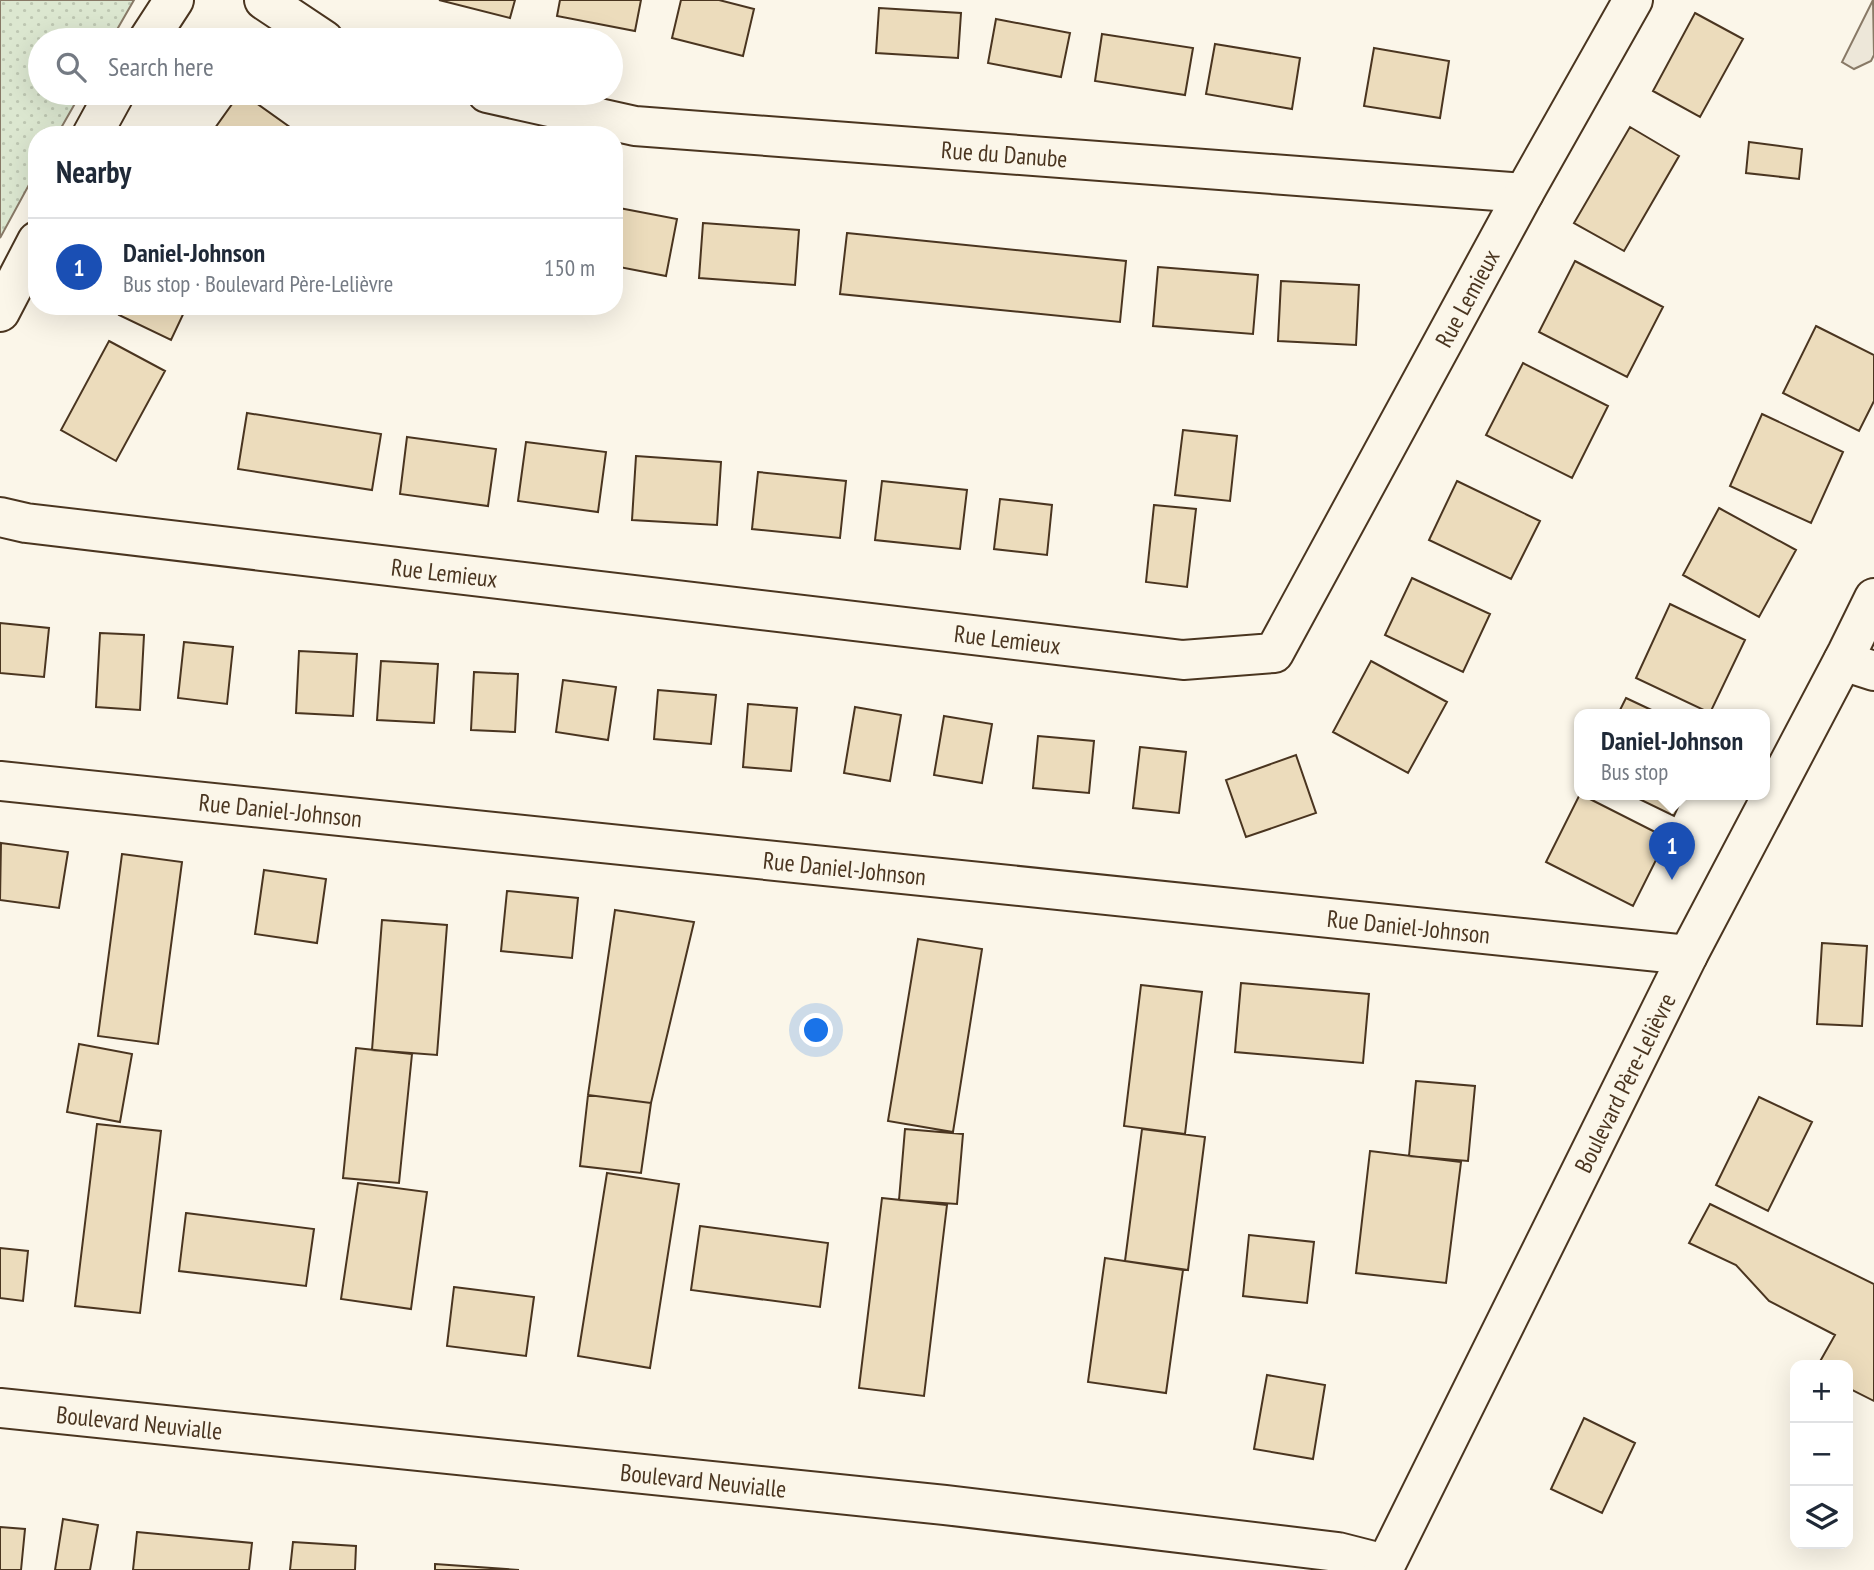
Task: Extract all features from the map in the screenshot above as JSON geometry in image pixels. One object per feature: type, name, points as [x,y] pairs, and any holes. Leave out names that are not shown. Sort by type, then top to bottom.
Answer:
[{"type":"street","points":[[156,28],[173,0]]},
{"type":"street","points":[[264,0],[306,28]]},
{"type":"street","name":"Rue Lemieux","points":[[0,517],[26,523],[1184,660],[1274,653],[1524,193],[1633,0]]},
{"type":"street","points":[[97,126],[108,105]]},
{"type":"street","name":"Rue du Danube","points":[[541,105],[635,126],[1524,193]]},
{"type":"street","points":[[0,312],[28,258]]},
{"type":"street","name":"Boulevard Père-Lelièvre","points":[[1391,1568],[1688,955],[1858,666],[1874,598]]},
{"type":"street","name":"Rue Daniel-Johnson","points":[[0,781],[1688,955]]},
{"type":"street","name":"Boulevard Neuvialle","points":[[0,1408],[945,1505],[1338,1552],[1391,1568]]},
{"type":"green space","points":[[0,0],[134,0],[118,28],[28,28],[28,105],[74,105],[62,126],[28,126],[28,187],[0,238]]},
{"type":"shaded area","points":[[1873,0],[1874,55],[1871,61],[1854,69],[1842,62]]},
{"type":"building","points":[[439,0],[515,0],[510,18]]},
{"type":"building","points":[[560,0],[641,0],[635,31],[557,16]]},
{"type":"building","points":[[681,0],[719,0],[754,9],[743,56],[672,38]]},
{"type":"building","points":[[879,8],[961,13],[958,58],[876,53]]},
{"type":"building","points":[[1695,13],[1743,39],[1700,117],[1653,91]]},
{"type":"building","points":[[996,19],[1070,33],[1061,77],[988,63]]},
{"type":"building","points":[[1102,34],[1193,48],[1185,95],[1095,81]]},
{"type":"building","points":[[1215,44],[1300,58],[1292,109],[1206,94]]},
{"type":"building","points":[[1374,48],[1449,61],[1440,118],[1364,106]]},
{"type":"building","points":[[231,105],[259,105],[288,126],[216,126]]},
{"type":"building","points":[[1630,127],[1679,156],[1624,251],[1574,223]]},
{"type":"building","points":[[1749,142],[1802,149],[1799,179],[1746,173]]},
{"type":"building","points":[[623,209],[677,219],[666,276],[623,268]]},
{"type":"building","points":[[703,223],[799,230],[795,285],[699,278]]},
{"type":"building","points":[[847,233],[1126,261],[1120,322],[840,294]]},
{"type":"building","points":[[1575,261],[1663,307],[1627,377],[1539,332]]},
{"type":"building","points":[[1158,267],[1258,275],[1253,334],[1153,326]]},
{"type":"building","points":[[1281,281],[1359,285],[1356,345],[1278,341]]},
{"type":"building","points":[[119,315],[183,315],[171,340]]},
{"type":"building","points":[[1816,326],[1874,355],[1874,401],[1859,431],[1783,393]]},
{"type":"building","points":[[109,341],[165,371],[116,461],[61,430]]},
{"type":"building","points":[[1523,363],[1608,406],[1572,478],[1486,435]]},
{"type":"building","points":[[247,413],[381,434],[372,490],[238,469]]},
{"type":"building","points":[[1762,414],[1843,452],[1811,523],[1730,486]]},
{"type":"building","points":[[1183,430],[1237,436],[1230,501],[1175,495]]},
{"type":"building","points":[[407,437],[496,449],[488,506],[400,494]]},
{"type":"building","points":[[526,442],[606,452],[598,512],[518,501]]},
{"type":"building","points":[[636,456],[721,462],[717,525],[632,520]]},
{"type":"building","points":[[758,472],[846,481],[840,538],[752,529]]},
{"type":"building","points":[[882,481],[967,490],[960,549],[875,540]]},
{"type":"building","points":[[1457,481],[1540,521],[1511,579],[1429,540]]},
{"type":"building","points":[[1000,499],[1052,505],[1047,555],[994,549]]},
{"type":"building","points":[[1154,505],[1196,509],[1187,587],[1146,582]]},
{"type":"building","points":[[1719,508],[1796,550],[1759,617],[1683,575]]},
{"type":"building","points":[[1412,578],[1490,614],[1463,672],[1385,635]]},
{"type":"building","points":[[1670,604],[1745,640],[1712,709],[1702,709],[1636,678]]},
{"type":"building","points":[[0,623],[49,628],[44,677],[0,673]]},
{"type":"building","points":[[100,633],[144,635],[140,710],[96,707]]},
{"type":"building","points":[[184,642],[233,647],[227,704],[178,698]]},
{"type":"building","points":[[299,651],[357,654],[353,716],[296,713]]},
{"type":"building","points":[[381,661],[438,664],[434,723],[377,720]]},
{"type":"building","points":[[1371,661],[1447,702],[1408,773],[1333,732]]},
{"type":"building","points":[[474,672],[518,674],[515,732],[471,730]]},
{"type":"building","points":[[563,680],[616,687],[608,740],[556,732]]},
{"type":"building","points":[[658,690],[716,695],[711,744],[654,739]]},
{"type":"building","points":[[1626,698],[1649,709],[1620,709]]},
{"type":"building","points":[[748,704],[797,708],[791,771],[743,767]]},
{"type":"building","points":[[855,707],[901,715],[890,781],[844,773]]},
{"type":"building","points":[[944,716],[992,724],[982,783],[934,775]]},
{"type":"building","points":[[1038,736],[1094,741],[1089,793],[1033,788]]},
{"type":"building","points":[[1140,747],[1186,752],[1179,813],[1133,808]]},
{"type":"building","points":[[1296,755],[1316,813],[1246,837],[1226,780]]},
{"type":"building","points":[[1577,800],[1592,800],[1667,838],[1633,906],[1546,862]]},
{"type":"building","points":[[1641,800],[1681,800],[1674,816]]},
{"type":"building","points":[[1,843],[68,852],[59,908],[0,900]]},
{"type":"building","points":[[122,854],[182,862],[158,1044],[98,1036]]},
{"type":"building","points":[[264,870],[326,879],[317,943],[255,934]]},
{"type":"building","points":[[507,891],[578,898],[572,958],[501,951]]},
{"type":"building","points":[[615,910],[694,922],[651,1103],[588,1095]]},
{"type":"building","points":[[382,920],[447,925],[437,1055],[372,1050]]},
{"type":"building","points":[[918,939],[982,949],[953,1132],[888,1121]]},
{"type":"building","points":[[1822,943],[1867,946],[1862,1026],[1817,1024]]},
{"type":"building","points":[[1241,983],[1369,994],[1363,1063],[1235,1052]]},
{"type":"building","points":[[1141,985],[1202,992],[1185,1134],[1124,1126]]},
{"type":"building","points":[[79,1044],[132,1054],[120,1122],[67,1112]]},
{"type":"building","points":[[356,1048],[412,1054],[399,1183],[343,1178]]},
{"type":"building","points":[[1416,1081],[1475,1086],[1468,1161],[1409,1156]]},
{"type":"building","points":[[588,1095],[651,1103],[641,1173],[580,1166]]},
{"type":"building","points":[[1759,1097],[1812,1122],[1768,1211],[1716,1185]]},
{"type":"building","points":[[97,1124],[161,1131],[140,1313],[75,1306]]},
{"type":"building","points":[[905,1129],[963,1134],[957,1204],[899,1200]]},
{"type":"building","points":[[1142,1129],[1205,1137],[1188,1270],[1125,1261]]},
{"type":"building","points":[[1370,1151],[1461,1162],[1446,1283],[1356,1273]]},
{"type":"building","points":[[607,1173],[679,1184],[650,1368],[578,1356]]},
{"type":"building","points":[[358,1183],[427,1192],[411,1309],[341,1299]]},
{"type":"building","points":[[882,1198],[947,1205],[924,1396],[859,1388]]},
{"type":"building","points":[[1710,1204],[1874,1284],[1874,1401],[1853,1390],[1853,1360],[1821,1360],[1835,1335],[1769,1301],[1736,1265],[1689,1243]]},
{"type":"building","points":[[186,1213],[314,1229],[306,1286],[179,1271]]},
{"type":"building","points":[[700,1226],[828,1243],[820,1307],[691,1290]]},
{"type":"building","points":[[1249,1235],[1314,1242],[1307,1303],[1243,1296]]},
{"type":"building","points":[[0,1248],[28,1251],[23,1301],[0,1298]]},
{"type":"building","points":[[1105,1258],[1183,1270],[1166,1393],[1088,1382]]},
{"type":"building","points":[[454,1287],[534,1297],[526,1356],[447,1346]]},
{"type":"building","points":[[1267,1375],[1325,1385],[1313,1459],[1254,1449]]},
{"type":"building","points":[[1584,1418],[1635,1443],[1602,1513],[1551,1489]]},
{"type":"building","points":[[63,1519],[98,1525],[90,1570],[55,1570]]},
{"type":"building","points":[[0,1527],[25,1529],[21,1570],[0,1570]]},
{"type":"building","points":[[137,1532],[252,1543],[249,1570],[133,1570]]},
{"type":"building","points":[[293,1542],[356,1546],[355,1570],[290,1570]]},
{"type":"building","points":[[435,1564],[519,1570],[435,1570]]},
{"type":"place","name":"Daniel-Johnson","points":[[1672,880]]}]
